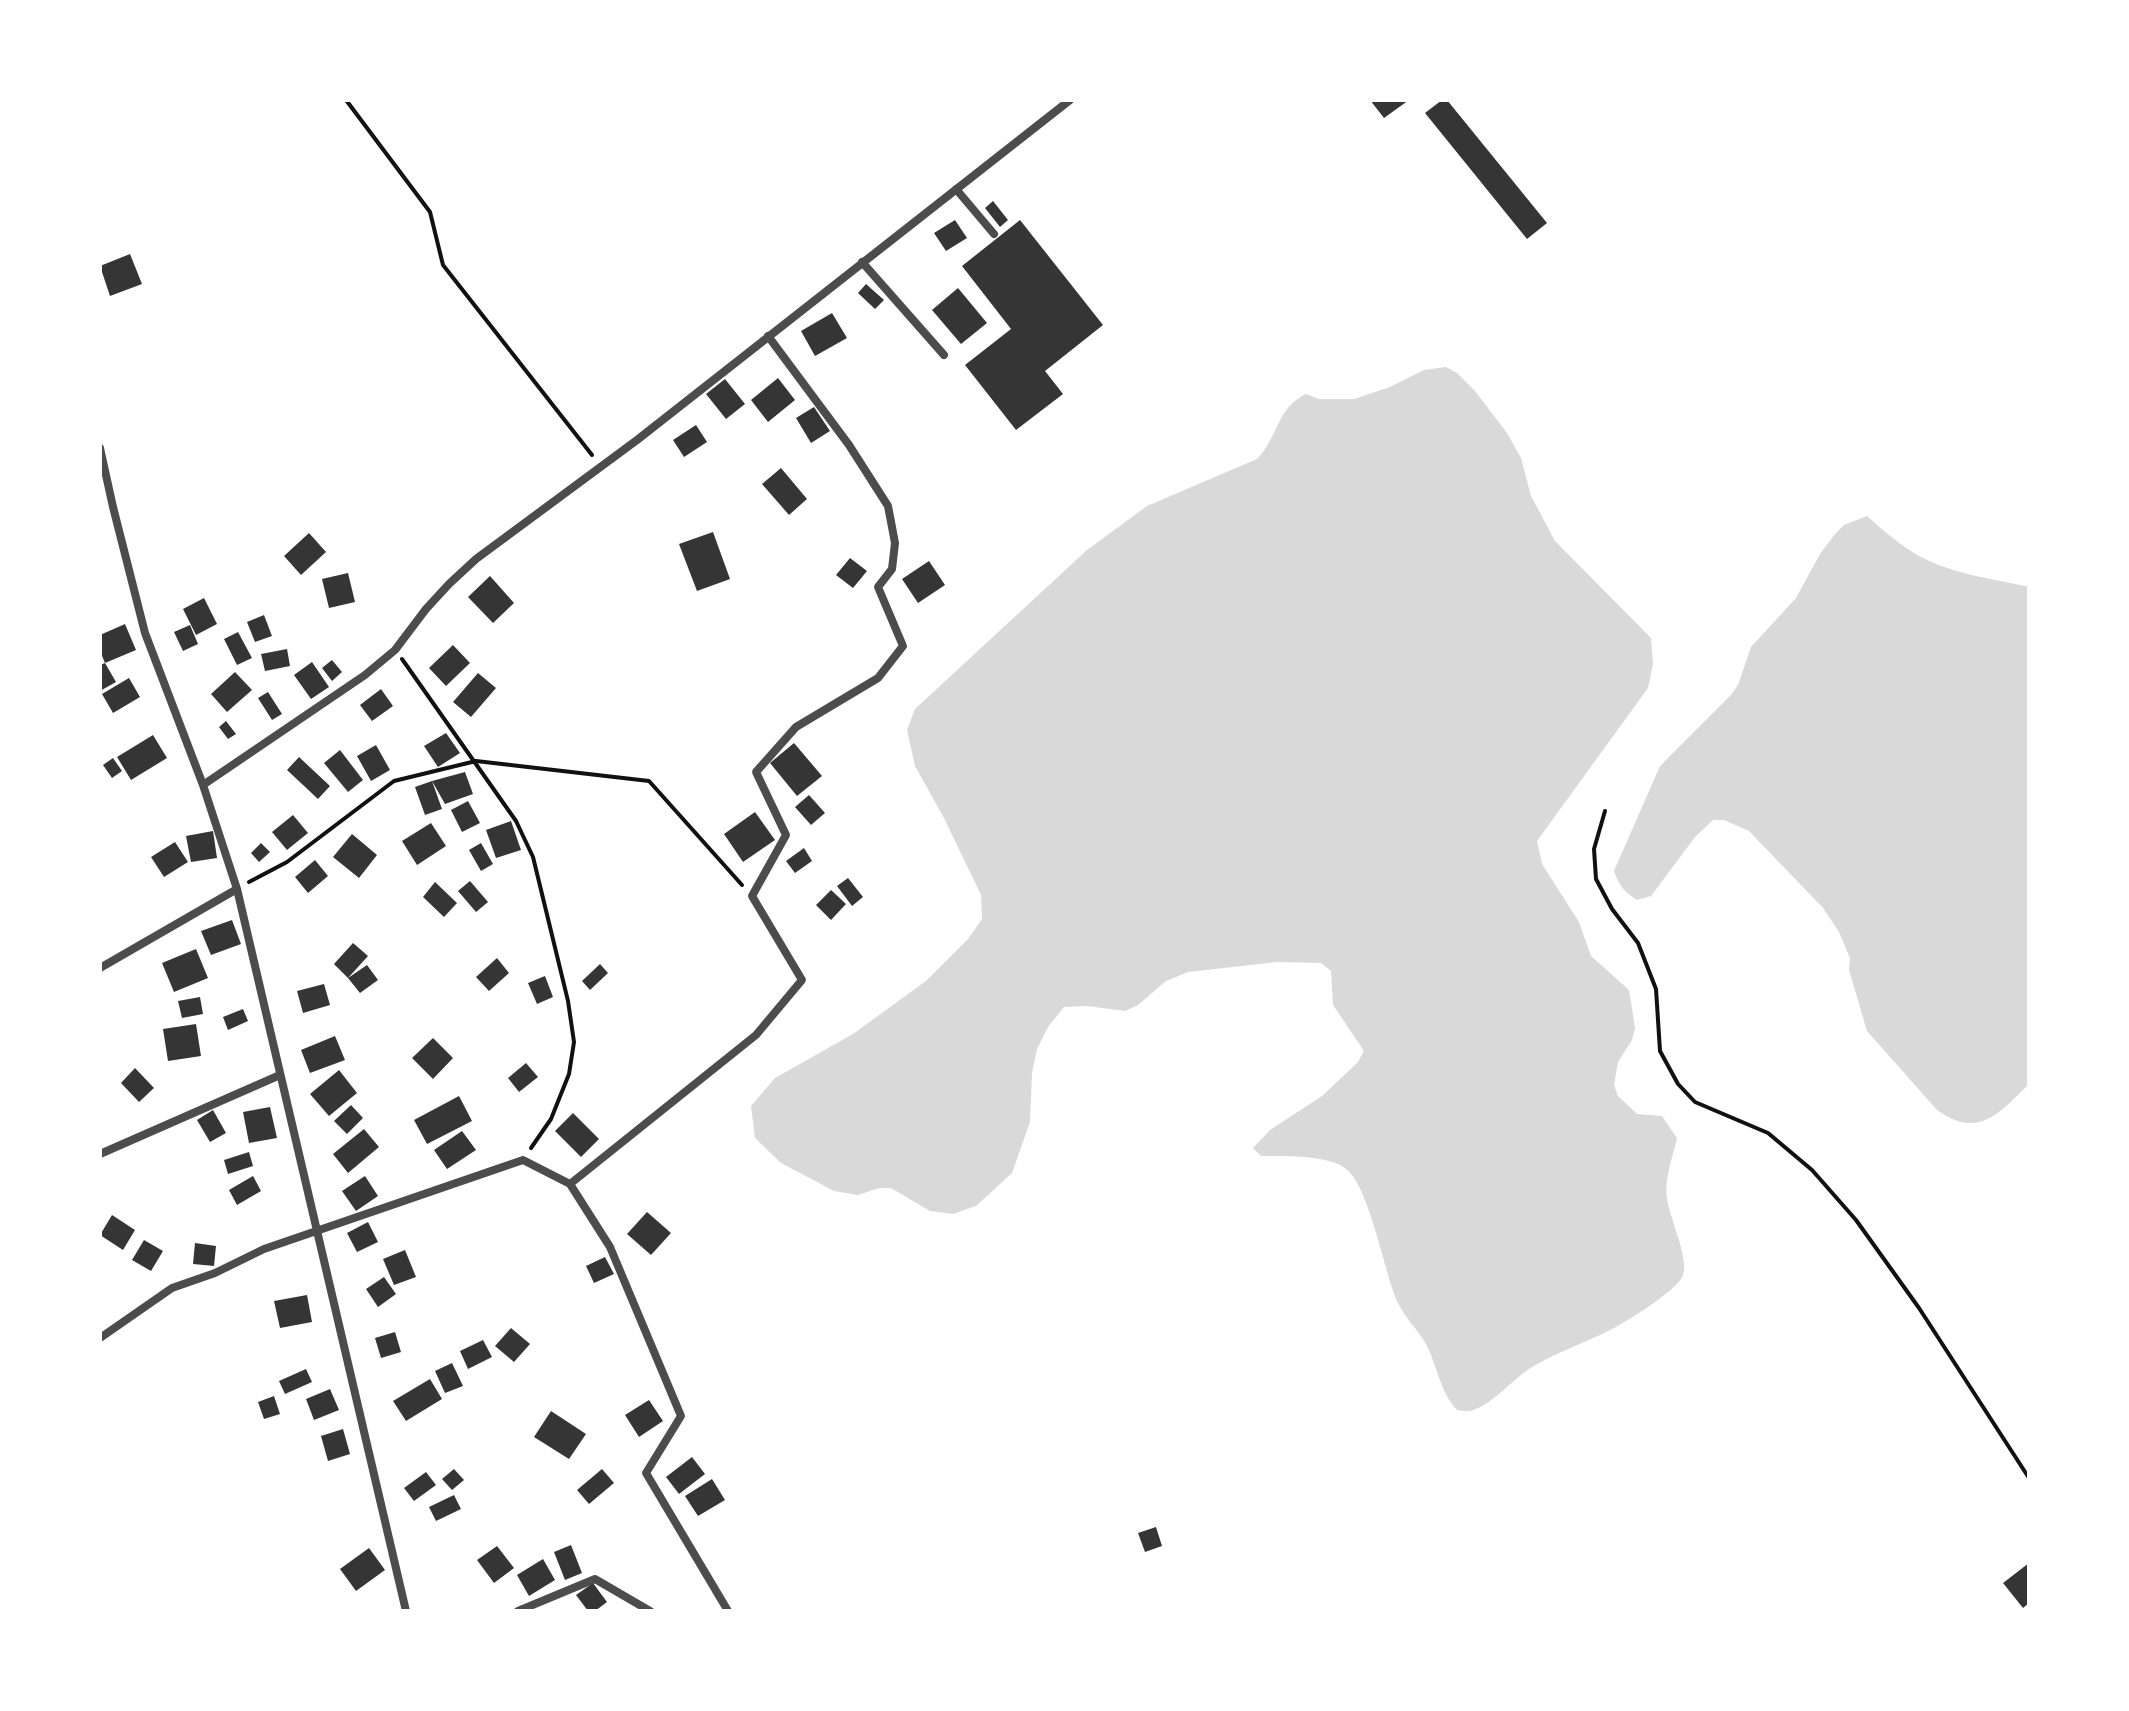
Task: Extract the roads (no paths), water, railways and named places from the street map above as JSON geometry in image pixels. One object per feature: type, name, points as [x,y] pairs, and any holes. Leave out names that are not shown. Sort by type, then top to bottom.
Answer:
[{"type":"street","points":[[203,785],[365,675],[395,650],[426,609],[476,559],[637,440],[1070,100]]},
{"type":"street","points":[[956,189],[994,234]]},
{"type":"street","points":[[862,262],[944,355]]},
{"type":"street","points":[[570,1184],[756,1035],[802,980],[752,896],[786,835],[756,772],[796,727],[878,678],[903,646],[878,587],[892,569],[895,543],[888,506],[849,445],[768,336]]},
{"type":"street","points":[[100,448],[145,633],[203,785],[237,889],[406,1611]]},
{"type":"street","points":[[100,968],[237,889]]},
{"type":"street","points":[[100,1154],[280,1075]]},
{"type":"street","points":[[100,1338],[172,1288],[215,1273],[264,1249],[523,1160],[570,1184],[610,1247],[681,1416],[646,1473],[728,1611]]},
{"type":"street","points":[[518,1611],[595,1579],[650,1611]]}]
